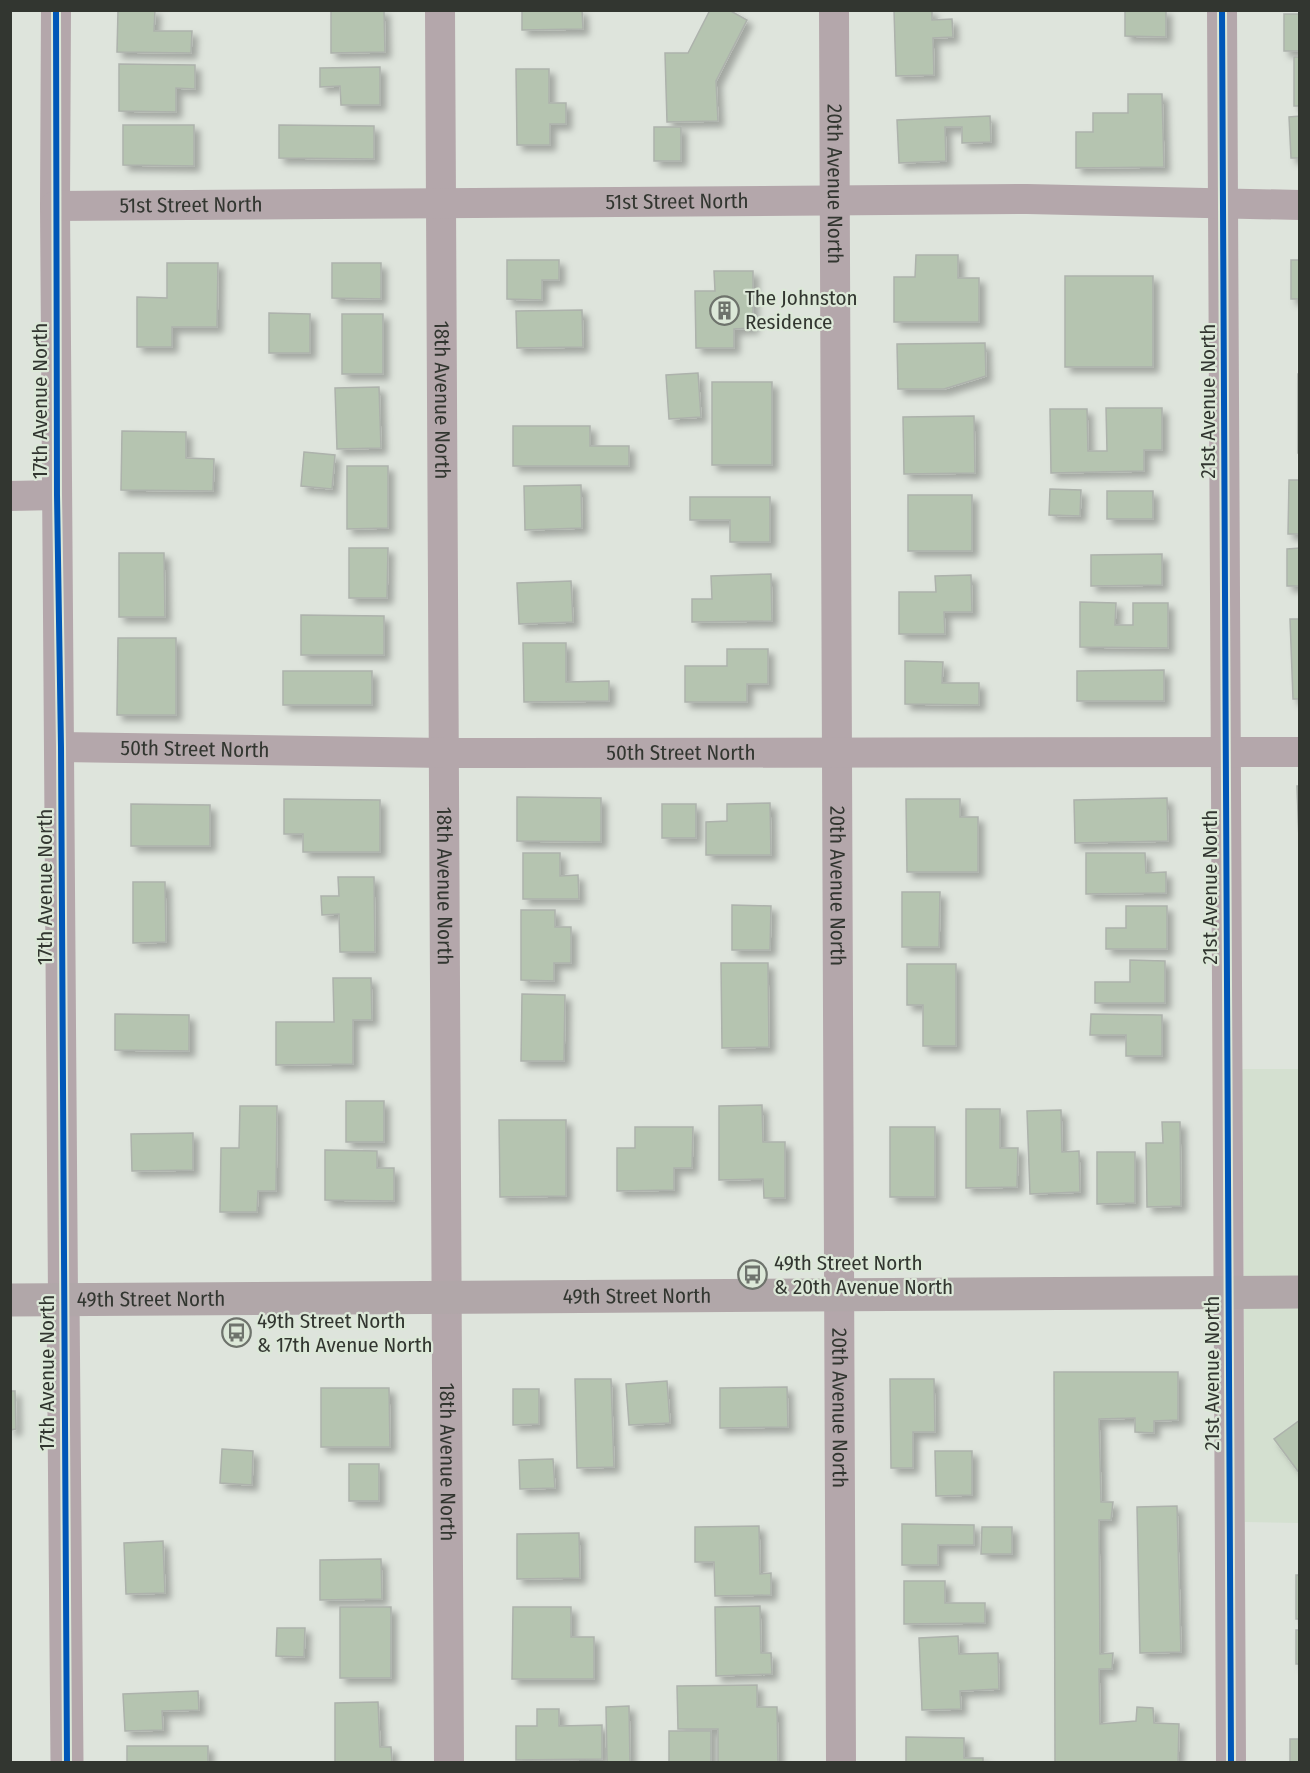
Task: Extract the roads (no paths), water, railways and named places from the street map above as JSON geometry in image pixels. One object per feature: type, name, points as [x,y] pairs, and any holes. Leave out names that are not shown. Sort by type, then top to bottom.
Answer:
[{"type":"main road","name":"49th Street North","points":[[10,1300],[1299,1292]]},
{"type":"street","name":"17th Avenue North","points":[[56,10],[55,206],[61,747],[67,1762]]},
{"type":"street","name":"18th Avenue North","points":[[440,10],[449,1762]]},
{"type":"street","name":"20th Avenue North","points":[[834,10],[841,1762]]},
{"type":"street","name":"21st Avenue North","points":[[1222,10],[1231,1762]]},
{"type":"street","name":"51st Street North","points":[[55,206],[1027,199],[1299,205]]},
{"type":"street","points":[[10,496],[57,495]]},
{"type":"street","name":"50th Street North","points":[[61,747],[444,753],[1299,752]]},
{"type":"place","name":"The Johnston Residence","points":[[724,310]]},
{"type":"place","name":"49th Street North & 20th Avenue North","points":[[753,1275]]},
{"type":"place","name":"49th Street North & 17th Avenue North","points":[[236,1333]]}]
